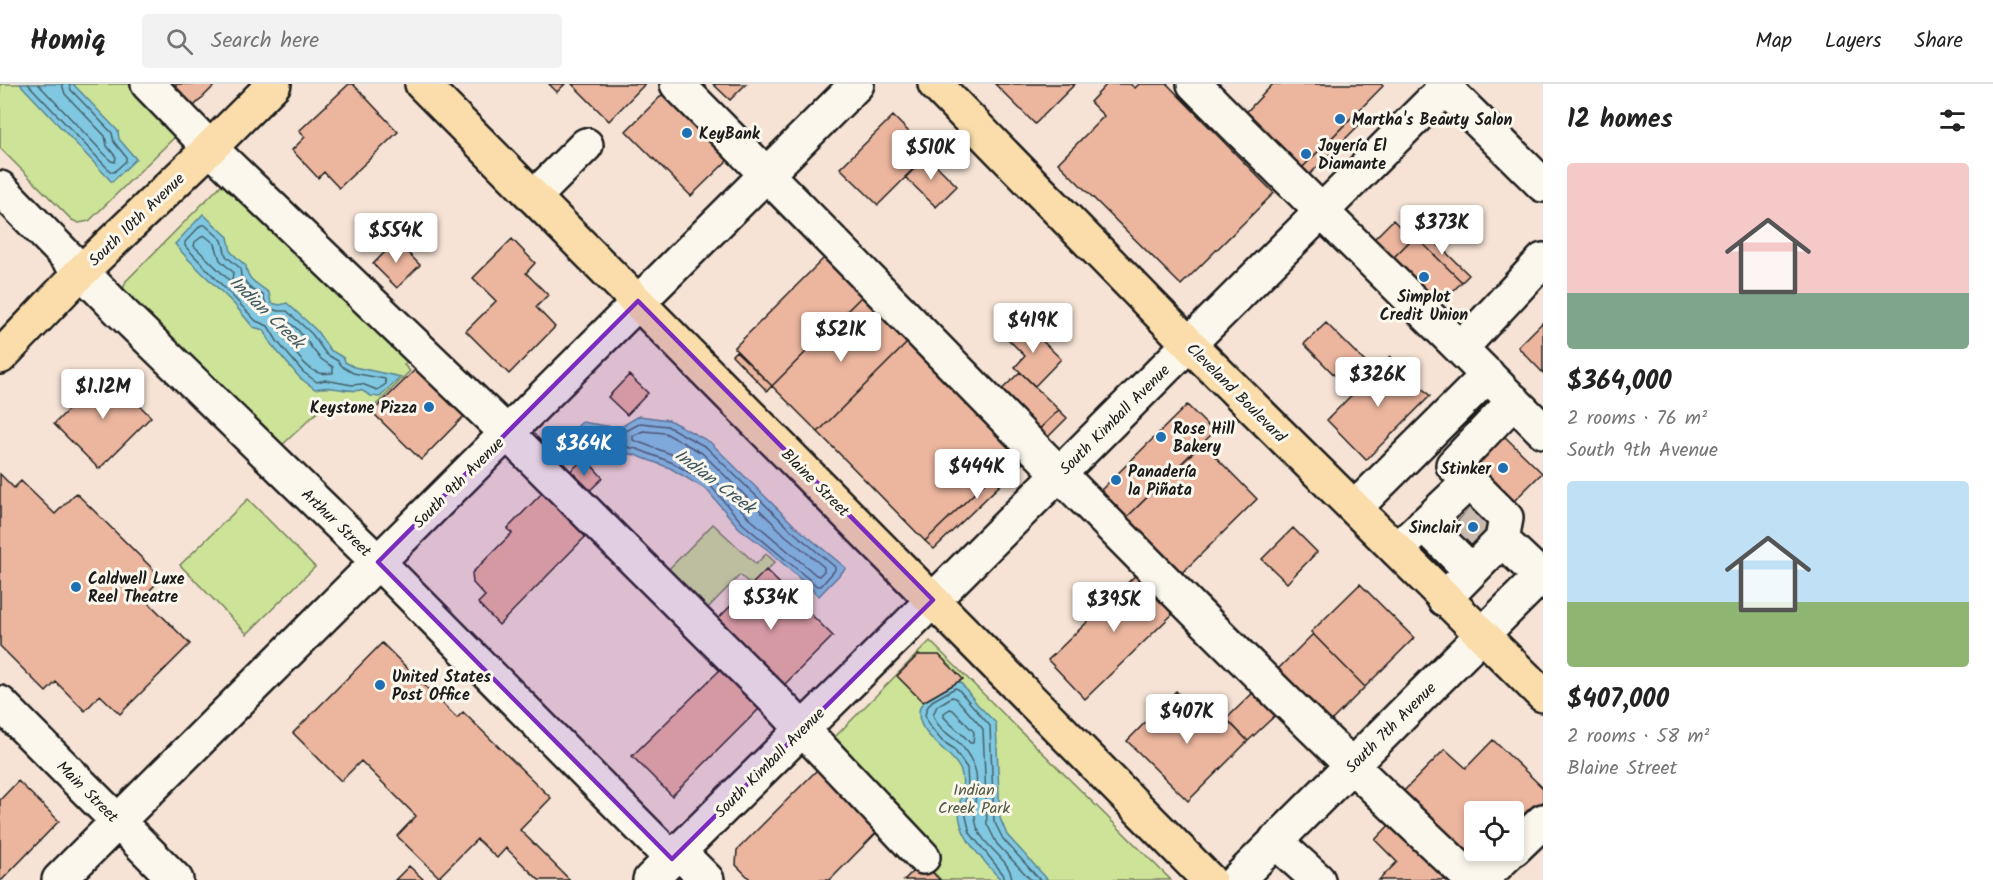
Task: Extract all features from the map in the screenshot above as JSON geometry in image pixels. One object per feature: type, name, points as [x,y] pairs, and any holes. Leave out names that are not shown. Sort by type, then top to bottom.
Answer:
[{"type":"main road","name":"South 10th Avenue","points":[[0,357],[81,272],[274,84]]},
{"type":"main road","name":"Blaine Street","points":[[422,84],[1209,880]]},
{"type":"main road","name":"Cleveland Boulevard","points":[[935,84],[1189,344],[1543,695]]},
{"type":"street","points":[[148,84],[210,148],[507,433],[767,692],[923,857]]},
{"type":"street","points":[[677,84],[1059,474],[1351,766],[1469,877],[1487,874],[1501,861]]},
{"type":"street","points":[[1194,84],[1320,212],[1543,431]]},
{"type":"street","points":[[1445,85],[1543,185]]},
{"type":"street","name":"South Kimball Avenue","points":[[667,864],[1189,344],[1445,85]]},
{"type":"street","name":"South 9th Avenue","points":[[59,880],[766,175],[844,88]]},
{"type":"street","points":[[534,197],[586,145]]},
{"type":"street","name":"Arthur Street","points":[[0,188],[81,272],[378,562],[667,864],[707,880]]},
{"type":"street","points":[[1461,348],[1543,260]]},
{"type":"street","points":[[1355,508],[1488,375]]},
{"type":"street","points":[[1397,550],[1468,535],[1506,518],[1453,465],[1514,401]]},
{"type":"street","points":[[1444,599],[1468,535],[1469,482]]},
{"type":"street","points":[[1468,535],[1542,575]]},
{"type":"street","name":"South 7th Avenue","points":[[1237,880],[1542,575]]},
{"type":"street","name":"Main Street","points":[[0,703],[176,880]]},
{"type":"street","points":[[1524,839],[1543,821]]},
{"type":"street","points":[[1275,841],[1318,880]]},
{"type":"highlighted area","points":[[638,301],[933,600],[672,859],[378,562]]},
{"type":"green space","points":[[0,84],[142,84],[185,127],[89,221],[79,223],[72,220],[0,148]]},
{"type":"green space","points":[[232,174],[413,356],[404,365],[410,371],[371,410],[328,402],[278,449],[126,297],[123,289],[126,281]]},
{"type":"green space","points":[[248,499],[315,567],[247,634],[180,565]]},
{"type":"green space","points":[[713,524],[756,564],[766,554],[775,562],[752,586],[740,575],[699,617],[660,578]]},
{"type":"green space","name":"Indian Creek Park","points":[[930,641],[1171,880],[941,880],[819,753]]},
{"type":"water","points":[[20,84],[73,84],[118,131],[119,139],[136,159],[112,182]]},
{"type":"water","name":"Indian Creek","points":[[203,214],[228,237],[231,252],[246,266],[251,279],[269,293],[271,303],[280,305],[287,303],[316,330],[330,350],[344,358],[345,362],[354,367],[401,377],[380,397],[371,396],[361,390],[327,387],[315,389],[300,378],[271,344],[264,330],[253,327],[234,304],[175,244]]},
{"type":"water","name":"Indian Creek","points":[[639,416],[669,420],[710,442],[795,526],[846,568],[819,596],[768,550],[739,528],[707,490],[670,468],[635,455],[587,445],[561,443],[582,422],[619,428]]},
{"type":"water","points":[[958,679],[977,704],[996,723],[1000,818],[1007,835],[1048,880],[1001,880],[967,839],[959,810],[963,784],[962,774],[956,762],[930,737],[919,715],[922,703],[927,698]]},
{"type":"building","points":[[166,84],[216,84],[191,109]]},
{"type":"building","points":[[349,84],[353,84],[398,132],[339,188],[324,172],[318,178],[292,150],[305,137],[299,131]]},
{"type":"building","points":[[549,84],[565,84],[557,92]]},
{"type":"building","points":[[572,84],[645,84],[609,121]]},
{"type":"building","points":[[713,84],[746,84],[730,100]]},
{"type":"building","points":[[995,84],[1075,84],[1035,124]]},
{"type":"building","points":[[1107,84],[1130,84],[1135,88],[1139,84],[1167,84],[1274,193],[1181,285],[1058,163],[1104,116],[1090,102]]},
{"type":"building","points":[[1273,84],[1381,84],[1383,86],[1292,178],[1235,124]]},
{"type":"building","points":[[668,89],[733,155],[691,196],[626,131]]},
{"type":"building","points":[[1360,109],[1368,116],[1299,185],[1292,178]]},
{"type":"building","points":[[893,116],[930,153],[878,205],[840,168]]},
{"type":"building","points":[[927,156],[957,186],[936,207],[905,177]]},
{"type":"building","points":[[1393,220],[1412,239],[1389,262],[1370,243]]},
{"type":"building","points":[[1422,229],[1469,275],[1462,282],[1415,236]]},
{"type":"building","name":"Simplot Credit Union","points":[[1415,236],[1462,282],[1430,314],[1383,268]]},
{"type":"building","points":[[512,239],[535,263],[526,273],[548,295],[536,307],[555,327],[509,374],[466,331],[496,301],[473,278]]},
{"type":"building","points":[[396,241],[420,265],[397,288],[373,264]]},
{"type":"building","points":[[826,256],[864,294],[772,386],[734,348]]},
{"type":"building","points":[[864,294],[910,340],[818,432],[772,386]]},
{"type":"building","points":[[1022,321],[1061,359],[1035,386],[1015,367],[1025,356],[1006,337]]},
{"type":"building","points":[[1543,322],[1543,373],[1518,347]]},
{"type":"building","points":[[1326,323],[1375,372],[1353,394],[1304,344]]},
{"type":"building","points":[[910,340],[1019,450],[925,541],[818,432]]},
{"type":"building","points":[[736,351],[772,386],[767,391],[732,355]]},
{"type":"building","points":[[1390,356],[1430,396],[1366,460],[1327,420]]},
{"type":"building","points":[[418,367],[466,414],[421,460],[372,412]]},
{"type":"building","points":[[106,372],[151,417],[99,469],[54,424]]},
{"type":"building","points":[[1020,372],[1059,410],[1032,436],[994,397]]},
{"type":"building","points":[[629,375],[648,393],[627,415],[608,397]]},
{"type":"building","points":[[1187,405],[1214,432],[1120,524],[1094,497]]},
{"type":"building","points":[[1059,410],[1067,418],[1040,445],[1032,436]]},
{"type":"building","name":"Stinker","points":[[1498,430],[1542,473],[1509,506],[1464,463]]},
{"type":"building","points":[[1202,443],[1257,499],[1176,579],[1120,524]]},
{"type":"building","points":[[1019,450],[1028,458],[934,549],[925,541]]},
{"type":"building","points":[[585,458],[603,478],[584,496],[565,476]]},
{"type":"building","name":"Caldwell Luxe Reel Theatre","points":[[0,474],[14,488],[21,481],[55,514],[76,493],[162,578],[143,597],[190,644],[120,714],[100,695],[85,711],[56,682],[46,692],[0,646]]},
{"type":"building","points":[[546,489],[590,532],[499,625],[478,603],[485,596],[473,583],[472,573],[512,533],[507,529]]},
{"type":"building","name":"Sinclair","points":[[1480,499],[1501,520],[1466,555],[1445,534]]},
{"type":"building","points":[[1293,528],[1317,552],[1287,583],[1262,559]]},
{"type":"building","points":[[1143,568],[1181,606],[1085,699],[1048,660]]},
{"type":"building","points":[[766,570],[833,636],[777,692],[710,627]]},
{"type":"building","points":[[1360,584],[1414,638],[1365,687],[1311,632]]},
{"type":"building","points":[[1313,634],[1365,687],[1324,728],[1271,676]]},
{"type":"building","points":[[382,643],[457,718],[463,712],[551,798],[520,830],[570,880],[539,880],[506,848],[497,858],[477,839],[439,877],[397,836],[416,816],[361,761],[341,781],[293,733]]},
{"type":"building","points":[[918,655],[939,655],[963,679],[923,702],[897,676]]},
{"type":"building","points":[[724,666],[763,705],[672,796],[632,756]]},
{"type":"building","points":[[1260,686],[1282,709],[1248,741],[1226,719]]},
{"type":"building","points":[[1176,691],[1206,722],[1218,710],[1248,741],[1188,801],[1127,741]]},
{"type":"building","points":[[1493,740],[1543,788],[1543,802],[1524,822],[1524,801],[1464,801],[1464,861],[1485,861],[1474,872],[1397,798],[1445,749],[1466,768]]},
{"type":"building","points":[[824,763],[885,824],[830,880],[751,880],[736,865],[737,850]]},
{"type":"building","points":[[18,781],[59,821],[0,880],[0,800]]},
{"type":"building","points":[[1393,821],[1454,880],[1379,880],[1397,862],[1375,840]]},
{"type":"building","points":[[922,862],[940,880],[904,880]]},
{"type":"building","points":[[409,866],[424,880],[395,880]]},
{"type":"tunnel","points":[[1460,519],[1482,539]]},
{"type":"place","name":"Martha's Beauty Salon","points":[[1340,119]]},
{"type":"place","name":"KeyBank","points":[[687,133]]},
{"type":"place","name":"Joyería El Diamante","points":[[1306,154]]},
{"type":"place","name":"Simplot Credit Union","points":[[1424,277]]},
{"type":"place","name":"Keystone Pizza","points":[[429,407]]},
{"type":"place","name":"Rose Hill Bakery","points":[[1161,437]]},
{"type":"place","name":"Stinker","points":[[1503,468]]},
{"type":"place","name":"Panadería la Piñata","points":[[1116,480]]},
{"type":"place","name":"Sinclair","points":[[1473,527]]},
{"type":"place","name":"Caldwell Luxe Reel Theatre","points":[[76,587]]},
{"type":"place","name":"United States Post Office","points":[[380,685]]}]
